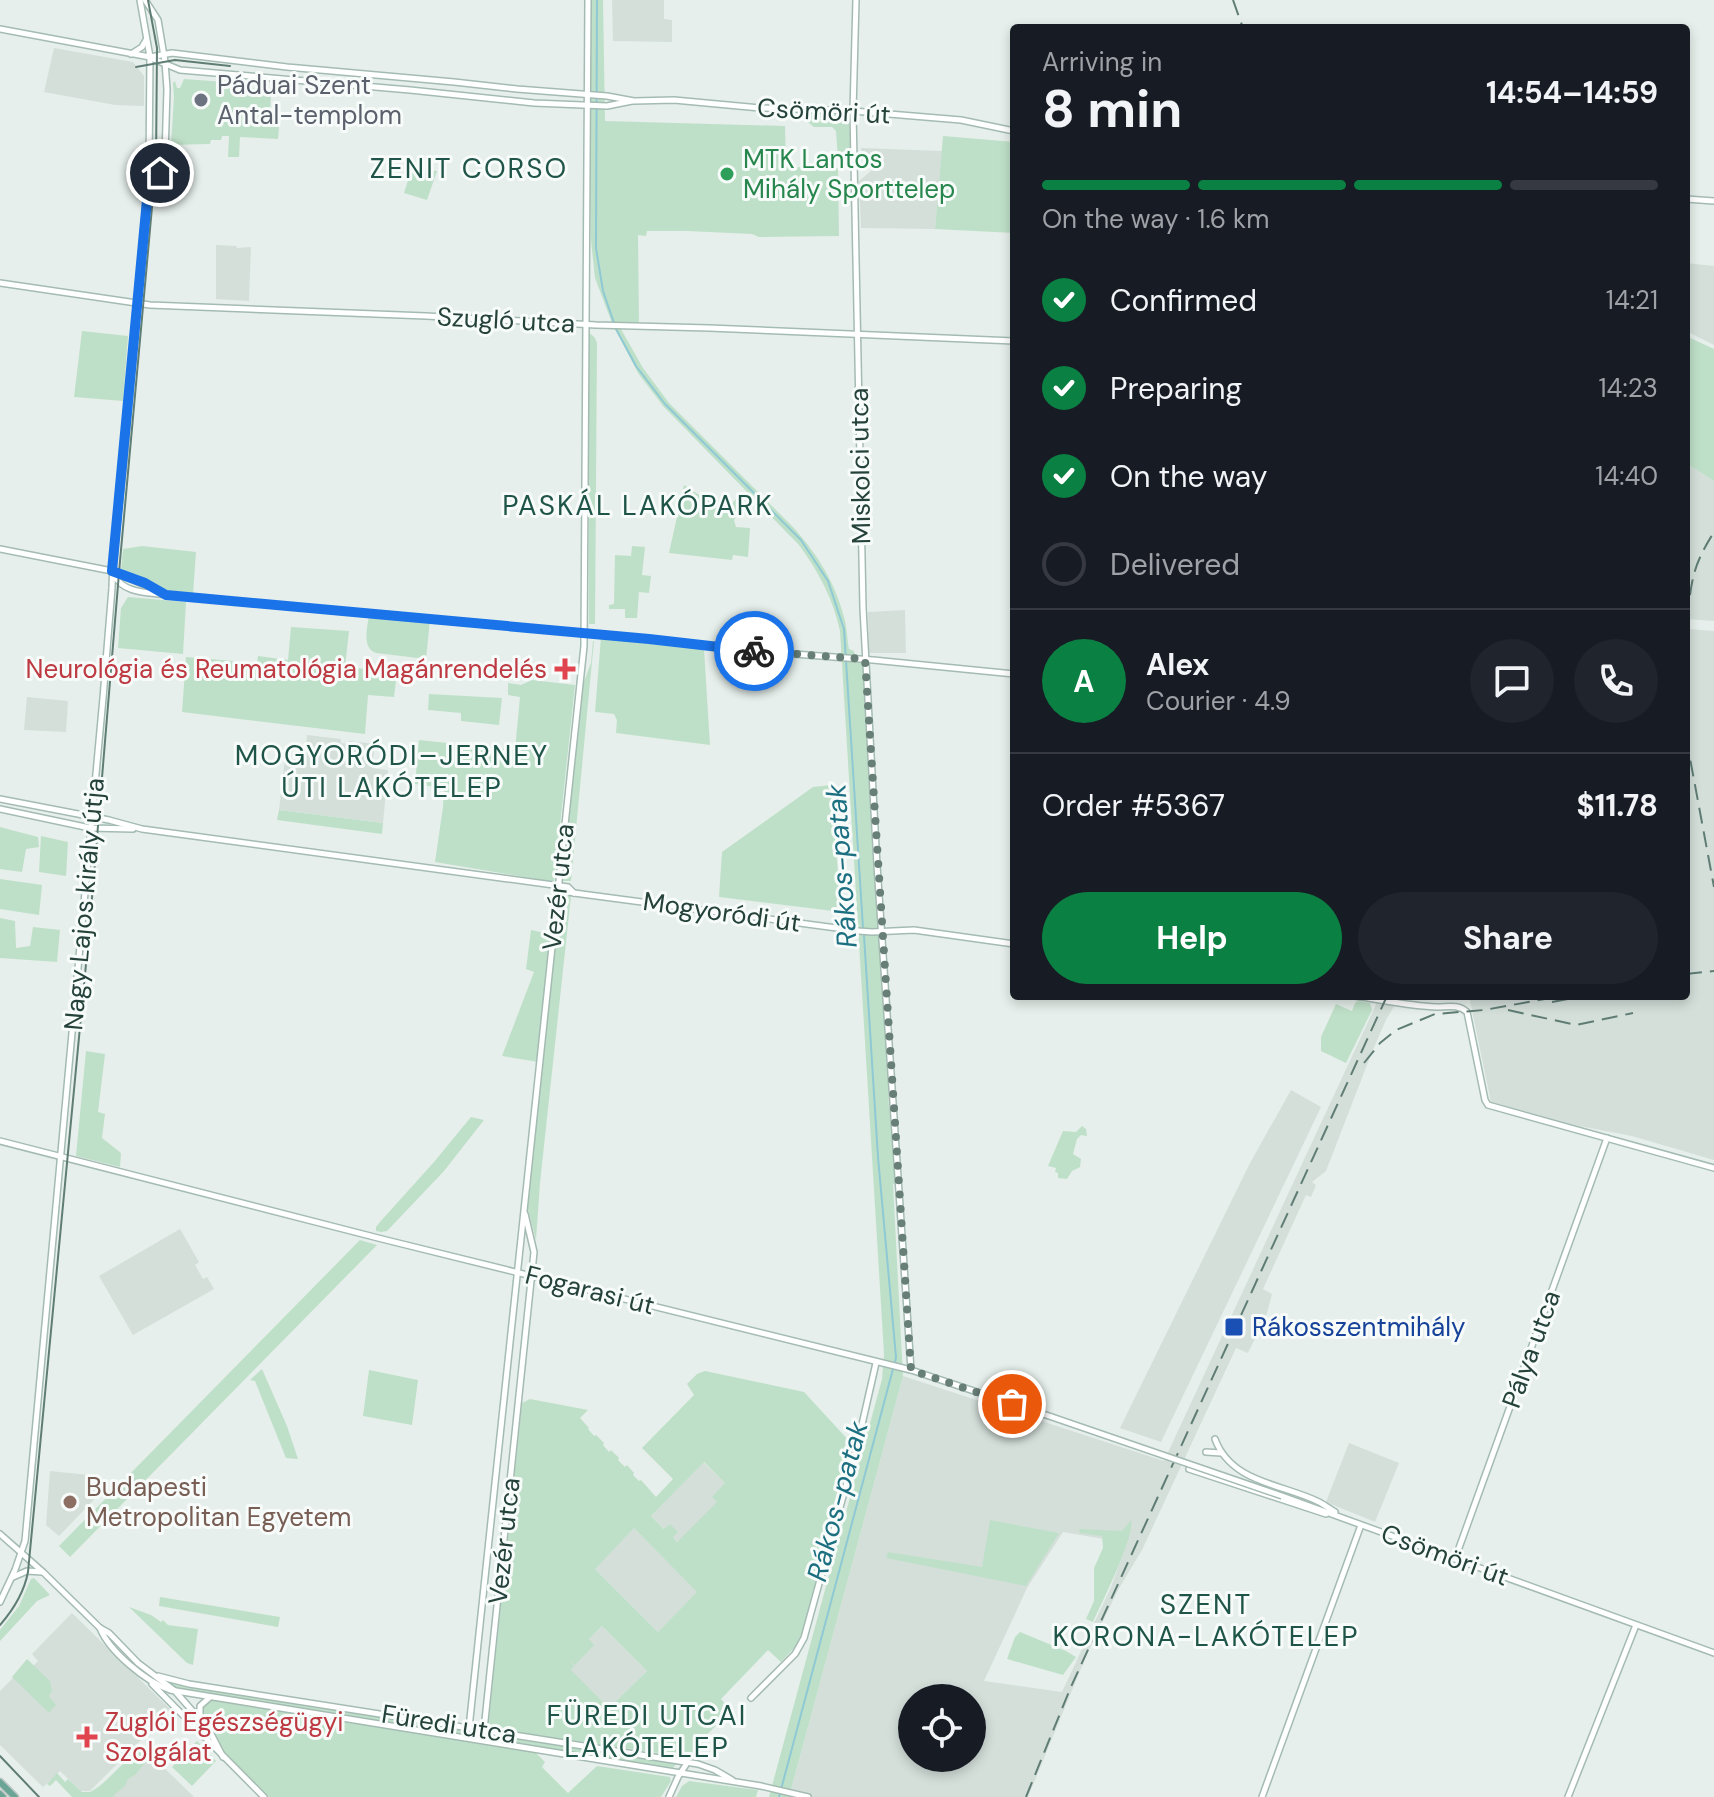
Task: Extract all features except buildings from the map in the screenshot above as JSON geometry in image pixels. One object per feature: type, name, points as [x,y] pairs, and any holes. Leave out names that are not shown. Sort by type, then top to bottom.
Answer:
[{"type":"main road","points":[[0,1782],[15,1797]]},
{"type":"street","name":"Nagy Lajos király útja","points":[[0,1602],[25,1541],[103,698],[149,168],[150,57],[142,0]]},
{"type":"street","name":"Nagy Lajos király útja","points":[[142,0],[158,20],[167,89],[163,166],[147,200]]},
{"type":"street","name":"Vezér utca","points":[[469,1728],[585,633],[588,0]]},
{"type":"street","name":"Miskolci utca","points":[[856,0],[853,111],[865,659],[911,1370]]},
{"type":"street","points":[[0,29],[150,57],[172,53],[288,72]]},
{"type":"street","points":[[131,54],[144,45],[146,35]]},
{"type":"street","points":[[150,57],[180,70],[272,79],[288,72]]},
{"type":"street","points":[[167,89],[169,76],[180,70]]},
{"type":"street","points":[[272,79],[288,72]]},
{"type":"street","name":"Csömöri út","points":[[288,72],[532,89],[634,101]]},
{"type":"street","name":"Csömöri út","points":[[288,72],[523,102],[607,106],[634,101],[674,100],[961,120],[1010,130]]},
{"type":"street","points":[[521,89],[523,102]]},
{"type":"street","points":[[523,102],[532,89]]},
{"type":"street","points":[[149,168],[161,157],[165,146]]},
{"type":"street","points":[[149,153],[154,159],[161,157]]},
{"type":"street","points":[[1690,199],[1714,201]]},
{"type":"street","name":"Szugló utca","points":[[0,283],[136,304],[1010,341]]},
{"type":"street","points":[[0,549],[112,571],[145,583],[166,595]]},
{"type":"street","points":[[112,571],[119,583],[131,589],[166,595],[1010,674]]},
{"type":"street","points":[[144,592],[148,589],[145,583]]},
{"type":"street","name":"Mogyoródi út","points":[[0,799],[142,829],[559,886],[574,893],[859,931],[914,930],[1010,943]]},
{"type":"street","name":"Mogyoródi út","points":[[0,809],[90,828],[142,829]]},
{"type":"street","points":[[1377,1000],[1411,1006],[1459,1006],[1467,1012],[1488,1105],[1714,1168]]},
{"type":"street","name":"Pálya utca","points":[[1455,1559],[1607,1138]]},
{"type":"street","name":"Fogarasi út","points":[[0,1141],[911,1370],[1175,1458]]},
{"type":"street","name":"Vezér utca","points":[[484,1730],[534,1252],[524,1209]]},
{"type":"street","points":[[522,1234],[527,1231],[531,1233]]},
{"type":"street","points":[[517,1272],[525,1275],[531,1288]]},
{"type":"street","points":[[897,1367],[904,1363],[910,1353]]},
{"type":"street","points":[[751,1698],[803,1642],[858,1442],[876,1363]]},
{"type":"street","points":[[1215,1439],[1234,1468],[1319,1502],[1346,1519]]},
{"type":"street","points":[[1206,1452],[1222,1453]]},
{"type":"street","name":"Csömöri út","points":[[1175,1458],[1714,1653]]},
{"type":"street","points":[[1189,1469],[1316,1512],[1346,1519]]},
{"type":"street","points":[[1262,1797],[1361,1525]]},
{"type":"street","points":[[0,1534],[138,1663],[175,1691],[200,1717],[223,1757]]},
{"type":"street","points":[[12,1577],[27,1571],[43,1572]]},
{"type":"street","points":[[1568,1797],[1636,1625]]},
{"type":"street","points":[[100,1628],[107,1641],[264,1797]]},
{"type":"street","name":"Füredi utca","points":[[158,1676],[688,1762],[704,1765],[736,1783]]},
{"type":"street","points":[[148,1680],[175,1691]]},
{"type":"street","points":[[219,1699],[224,1689]]},
{"type":"street","name":"Füredi utca","points":[[175,1691],[681,1773],[808,1797]]},
{"type":"street","points":[[200,1717],[200,1706],[210,1697]]},
{"type":"street","points":[[669,1797],[688,1762]]},
{"type":"shaded area","points":[[612,0],[664,0],[664,19],[672,20],[672,42],[613,41]]},
{"type":"shaded area","points":[[54,48],[133,62],[144,76],[144,106],[115,105],[44,92]]},
{"type":"shaded area","points":[[861,148],[942,151],[935,229],[861,228],[859,181],[872,170],[861,156]]},
{"type":"shaded area","points":[[216,245],[251,247],[249,301],[216,299]]},
{"type":"shaded area","points":[[1690,263],[1714,266],[1714,345],[1690,333]]},
{"type":"shaded area","points":[[1690,466],[1714,481],[1714,621],[1690,619]]},
{"type":"shaded area","points":[[905,610],[906,653],[869,653],[868,612]]},
{"type":"shaded area","points":[[1690,629],[1714,631],[1714,1160],[1632,1136],[1574,1125],[1491,1102],[1470,1000],[1690,1000]]},
{"type":"shaded area","points":[[27,697],[68,701],[66,732],[24,730]]},
{"type":"shaded area","points":[[307,735],[341,739],[341,743],[348,744],[349,741],[375,744],[372,768],[388,770],[383,823],[279,810],[285,758],[298,760],[300,748],[306,748]]},
{"type":"shaded area","points":[[1378,1000],[1398,1000],[1372,1052],[1326,1171],[1312,1182],[1316,1185],[1311,1197],[1306,1195],[1263,1289],[1272,1294],[1267,1313],[1248,1353],[1236,1348],[1142,1550],[1118,1590],[1087,1654],[1028,1797],[789,1797],[903,1376],[1164,1461]],"holes":[[[1063,1532],[1127,1543],[1111,1587],[1062,1692],[984,1681],[1027,1588]]]},
{"type":"shaded area","points":[[1291,1090],[1321,1107],[1161,1442],[1120,1428],[1250,1163]]},
{"type":"shaded area","points":[[180,1229],[199,1262],[195,1265],[203,1279],[207,1277],[214,1289],[133,1335],[99,1276]]},
{"type":"shaded area","points":[[1349,1443],[1399,1463],[1375,1522],[1326,1502]]},
{"type":"shaded area","points":[[703,1462],[738,1495],[685,1549],[651,1516]]},
{"type":"shaded area","name":"Budapesti Metropolitan Egyetem","points":[[50,1471],[89,1475],[104,1489],[59,1536],[46,1525]]},
{"type":"shaded area","points":[[634,1528],[698,1592],[658,1632],[594,1568]]},
{"type":"shaded area","points":[[72,1613],[171,1710],[90,1791],[81,1791],[60,1771],[43,1787],[0,1745],[0,1691],[16,1675],[20,1679],[38,1661],[32,1654]]},
{"type":"shaded area","points":[[602,1626],[647,1671],[609,1708],[570,1670],[568,1660]]},
{"type":"shaded area","points":[[146,1757],[153,1757],[194,1797],[115,1797],[111,1793]]},
{"type":"green space","points":[[590,0],[603,0],[605,121],[785,126],[786,167],[838,168],[839,236],[759,237],[752,234],[687,231],[647,231],[646,236],[638,235],[639,322],[617,322],[643,368],[669,403],[793,527],[810,548],[836,592],[849,649],[854,651],[856,662],[863,663],[891,1091],[888,1092],[896,1183],[893,1184],[903,1376],[789,1797],[769,1797],[882,1379],[884,1354],[840,631],[824,586],[799,545],[663,406],[638,373],[612,323],[595,278],[591,240]]},
{"type":"green space","points":[[184,79],[252,84],[252,88],[259,88],[259,84],[268,85],[268,89],[275,90],[275,94],[271,95],[270,111],[274,112],[274,116],[280,116],[278,139],[240,137],[239,157],[228,157],[229,136],[211,140],[210,144],[171,145],[173,83],[175,81],[177,88],[180,88]]},
{"type":"green space","points":[[797,113],[849,116],[851,158],[838,159],[836,131],[832,127],[814,127]]},
{"type":"green space","points":[[943,136],[1010,142],[1010,233],[935,229]]},
{"type":"green space","points":[[412,168],[437,171],[427,200],[404,193]]},
{"type":"green space","points":[[82,331],[128,336],[123,401],[74,397]]},
{"type":"green space","points":[[591,334],[597,343],[595,624],[589,624]]},
{"type":"green space","points":[[1690,338],[1714,349],[1714,481],[1690,466]]},
{"type":"green space","points":[[684,485],[710,502],[715,497],[723,503],[719,509],[724,513],[736,499],[745,506],[734,520],[736,527],[750,528],[748,557],[733,555],[732,560],[669,553]]},
{"type":"green space","points":[[142,546],[196,552],[193,594],[165,591],[121,571],[123,549]]},
{"type":"green space","points":[[632,546],[645,547],[642,575],[651,576],[649,593],[639,592],[637,618],[625,618],[625,609],[609,609],[609,605],[614,604],[615,555],[631,556]]},
{"type":"green space","points":[[128,597],[186,602],[183,654],[118,648],[121,608]]},
{"type":"green space","points":[[369,613],[430,620],[426,659],[371,650],[366,636]]},
{"type":"green space","points":[[291,627],[349,631],[345,667],[397,672],[394,697],[368,695],[365,734],[182,712],[186,657],[257,663],[258,656],[288,660]]},
{"type":"green space","points":[[601,637],[704,649],[710,745],[616,733],[614,714],[595,712]]},
{"type":"green space","points":[[594,641],[571,881],[563,881],[582,687],[591,663]]},
{"type":"green space","points":[[532,680],[575,685],[554,882],[435,862],[444,788],[415,784],[419,740],[515,750],[520,697],[508,695],[508,683],[521,685]]},
{"type":"green space","points":[[429,694],[502,698],[499,725],[461,721],[461,713],[428,710]]},
{"type":"green space","points":[[831,785],[841,912],[719,897],[722,852],[813,787]]},
{"type":"green space","points":[[279,810],[383,823],[382,834],[277,820]]},
{"type":"green space","points":[[0,827],[38,837],[39,847],[26,849],[22,872],[0,869]]},
{"type":"green space","points":[[41,836],[68,842],[66,876],[39,872]]},
{"type":"green space","points":[[0,879],[42,885],[39,915],[0,909]]},
{"type":"green space","points":[[561,893],[571,896],[536,1240],[527,1206]]},
{"type":"green space","points":[[0,918],[15,921],[16,948],[30,946],[33,927],[60,930],[57,962],[0,958]]},
{"type":"green space","points":[[531,930],[550,934],[538,1062],[502,1056],[534,972],[526,969]]},
{"type":"green space","points":[[1358,1001],[1370,1003],[1372,1010],[1346,1063],[1321,1051],[1321,1037],[1336,1004],[1352,1011]]},
{"type":"green space","points":[[86,1051],[105,1054],[98,1112],[105,1114],[102,1138],[121,1153],[120,1167],[76,1156]]},
{"type":"green space","points":[[471,1117],[484,1120],[444,1171],[387,1231],[376,1231],[380,1222]]},
{"type":"green space","points":[[1082,1126],[1087,1136],[1081,1135],[1077,1139],[1073,1154],[1081,1159],[1080,1167],[1072,1171],[1067,1179],[1058,1178],[1056,1168],[1048,1166],[1063,1131],[1076,1132]]},
{"type":"green space","points":[[360,1240],[377,1245],[70,1557],[59,1546]]},
{"type":"green space","points":[[262,1369],[298,1459],[286,1458],[255,1381],[250,1380]]},
{"type":"green space","points":[[369,1370],[418,1380],[412,1425],[363,1416]]},
{"type":"green space","points":[[705,1371],[804,1392],[852,1444],[804,1629],[795,1647],[781,1662],[768,1650],[721,1699],[731,1710],[691,1756],[488,1728],[522,1403],[530,1399],[588,1410],[580,1418],[588,1429],[656,1497],[673,1479],[642,1448],[694,1395],[687,1384]],"holes":[[[704,1462],[725,1483],[712,1497],[717,1502],[677,1542],[673,1537],[678,1532],[670,1524],[664,1529],[651,1516]],[[634,1528],[697,1592],[658,1632],[595,1569]],[[602,1626],[647,1671],[609,1708],[571,1670],[574,1666],[569,1661],[575,1665],[594,1645],[589,1639]]]},
{"type":"green space","points":[[990,1520],[1059,1533],[1026,1586],[886,1558],[888,1552],[982,1567]]},
{"type":"green space","points":[[1131,1520],[1123,1554],[1093,1622],[1086,1619],[1094,1601],[1094,1568],[1103,1548],[1102,1536],[1080,1533],[1079,1529],[1122,1531]]},
{"type":"green space","points":[[34,1578],[50,1595],[37,1601],[0,1641],[0,1630],[19,1606]]},
{"type":"green space","points":[[160,1597],[280,1617],[278,1627],[159,1606]]},
{"type":"green space","points":[[129,1607],[161,1622],[163,1620],[168,1625],[198,1629],[193,1665],[187,1663]]},
{"type":"green space","points":[[1020,1632],[1076,1657],[1063,1675],[1007,1659]]},
{"type":"green space","points":[[27,1659],[50,1681],[52,1691],[49,1696],[56,1705],[49,1713],[12,1677]]},
{"type":"green space","points":[[169,1682],[677,1763],[672,1769],[176,1689]]},
{"type":"green space","points":[[213,1699],[534,1751],[545,1762],[542,1767],[568,1793],[597,1766],[670,1777],[671,1781],[661,1797],[269,1797],[226,1754],[203,1716],[201,1710]]},
{"type":"green space","points":[[197,1741],[216,1761],[192,1786],[172,1767]]},
{"type":"green space","points":[[139,1751],[147,1760],[115,1797],[72,1797],[56,1780],[50,1786],[47,1784],[57,1773],[82,1792],[90,1792]]},
{"type":"green space","points":[[689,1781],[758,1790],[756,1797],[676,1797]]},
{"type":"waterway","name":"Rákos-patak","points":[[597,0],[596,248],[603,291],[614,323]]},
{"type":"waterway","name":"Rákos-patak","points":[[616,329],[636,366],[665,404],[801,540],[828,581],[844,629],[863,928]]},
{"type":"waterway","name":"Rákos-patak","points":[[864,935],[895,1363]]},
{"type":"waterway","name":"Rákos-patak","points":[[779,1797],[893,1369]]},
{"type":"tram line","points":[[0,1625],[18,1600],[28,1572],[90,922],[156,163],[157,48],[148,0]]},
{"type":"tram line","points":[[136,67],[175,60],[230,66]]},
{"type":"tram line","points":[[0,1756],[39,1797]]},
{"type":"railway","points":[[1233,0],[1242,24]]},
{"type":"railway","points":[[1690,593],[1701,555],[1714,532]]},
{"type":"railway","points":[[1690,758],[1714,887]]},
{"type":"railway","points":[[1690,974],[1714,971]]},
{"type":"railway","points":[[1026,1797],[1070,1689],[1385,1000]]},
{"type":"railway","points":[[1364,1063],[1380,1043],[1396,1030],[1435,1014],[1484,1010],[1540,1000]]},
{"type":"railway","points":[[1552,1002],[1563,1000]]},
{"type":"railway","points":[[1508,1010],[1576,1025],[1633,1013]]},
{"type":"way so far","points":[[754,651],[865,659],[911,1370],[1012,1404]]},
{"type":"place","name":"Páduai Szent Antal-templom","points":[[201,100]]},
{"type":"place","name":"MTK Lantos Mihály Sporttelep","points":[[727,174]]},
{"type":"place","name":"Neurológia és Reumatológia Magánrendelés","points":[[565,669]]},
{"type":"place","name":"Rákosszentmihály","points":[[1234,1327]]},
{"type":"place","name":"Budapesti Metropolitan Egyetem","points":[[70,1502]]},
{"type":"place","name":"Zuglói Egészségügyi Szolgálat","points":[[87,1737]]},
{"type":"district","name":"ZENIT CORSO","points":[[469,168]]},
{"type":"district","name":"PASKÁL LAKÓPARK","points":[[638,505]]},
{"type":"district","name":"MOGYORÓDI–JERNEY ÚTI LAKÓTELEP","points":[[392,771]]},
{"type":"district","name":"SZENT KORONA-LAKÓTELEP","points":[[1206,1620]]},
{"type":"district","name":"FÜREDI UTCAI LAKÓTELEP","points":[[647,1731]]},
{"type":"route","points":[[160,173],[147,200],[112,571],[145,583],[166,595],[754,651]]}]
